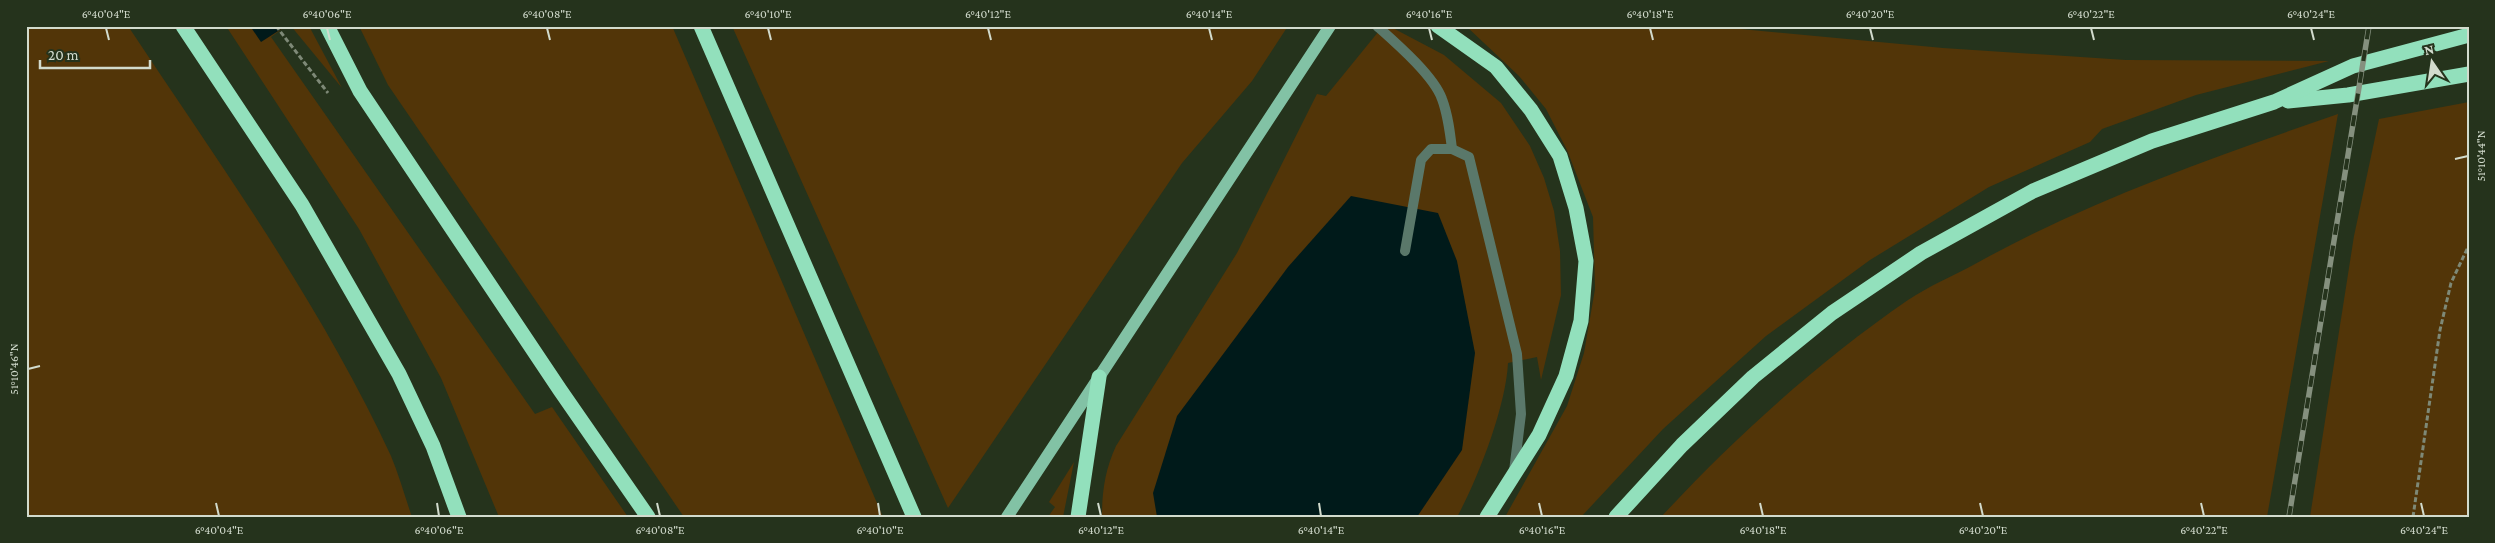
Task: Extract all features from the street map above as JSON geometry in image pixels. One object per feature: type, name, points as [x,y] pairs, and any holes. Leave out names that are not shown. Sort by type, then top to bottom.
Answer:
[{"type":"highway","points":[[183,26],[302,205],[399,374],[434,446],[459,517]]},
{"type":"highway","points":[[327,26],[360,91],[648,517]]},
{"type":"highway","points":[[700,26],[914,517]]},
{"type":"highway","points":[[1438,26],[1496,67],[1531,110],[1560,156],[1576,208],[1586,261],[1581,320],[1566,376],[1539,435],[1487,517]]},
{"type":"highway","points":[[1616,517],[1682,445],[1753,377],[1832,313],[1921,253],[2033,191],[2152,140],[2274,102],[2353,66],[2469,35]]},
{"type":"highway","points":[[2274,102],[2348,95],[2469,74]]},
{"type":"highway","points":[[1078,517],[1099,378]]},
{"type":"main road","points":[[1007,517],[1330,26]]},
{"type":"lane","points":[[1377,26],[1413,59],[1442,97],[1449,125],[1452,149]]},
{"type":"lane","points":[[1405,251],[1421,160],[1431,148],[1452,149],[1469,157],[1517,354],[1521,414],[1514,477]]},
{"type":"path","points":[[2413,517],[2440,330],[2451,283],[2469,245]]},
{"type":"shaded area","points":[[26,26],[128,26],[268,236],[333,344],[391,456],[412,517],[26,517]]},
{"type":"shaded area","points":[[226,26],[286,26],[271,37],[535,414],[552,407],[628,517],[499,517],[441,378],[359,229]]},
{"type":"shaded area","points":[[291,26],[309,26],[342,88]]},
{"type":"shaded area","points":[[359,26],[672,26],[883,517],[684,517],[388,85]]},
{"type":"shaded area","points":[[732,26],[1288,26],[1252,81],[1182,163],[948,508]]},
{"type":"shaded area","points":[[1383,26],[1389,26],[1444,55],[1501,103],[1530,146],[1544,178],[1554,211],[1560,251],[1561,295],[1541,380],[1537,357],[1508,363],[1497,421],[1474,483],[1457,517],[1102,517],[1105,481],[1116,446],[1237,253],[1317,94],[1326,96]]},
{"type":"shaded area","points":[[1466,26],[1709,26],[1943,48],[2126,60],[2329,61],[2196,95],[2102,129],[2090,142],[1989,187],[1870,260],[1766,336],[1663,429],[1581,517],[1505,517],[1567,406],[1584,353],[1595,289],[1593,217],[1567,150],[1546,109],[1519,76]]},
{"type":"shaded area","points":[[2469,102],[2469,517],[2310,517],[2354,236],[2379,119]]},
{"type":"shaded area","points":[[2338,114],[2267,517],[1661,517],[1718,458],[1778,402],[1842,349],[1916,295],[2019,241],[2108,200],[2199,163]]},
{"type":"shaded area","points":[[1074,462],[1063,517],[1048,517],[1055,507],[1049,502]]},
{"type":"water","points":[[250,26],[286,26],[261,42]]},
{"type":"water","points":[[1351,196],[1438,213],[1457,261],[1475,353],[1462,450],[1417,517],[1157,517],[1153,493],[1177,416],[1288,267]]},
{"type":"railway","points":[[2289,517],[2369,26]]}]
